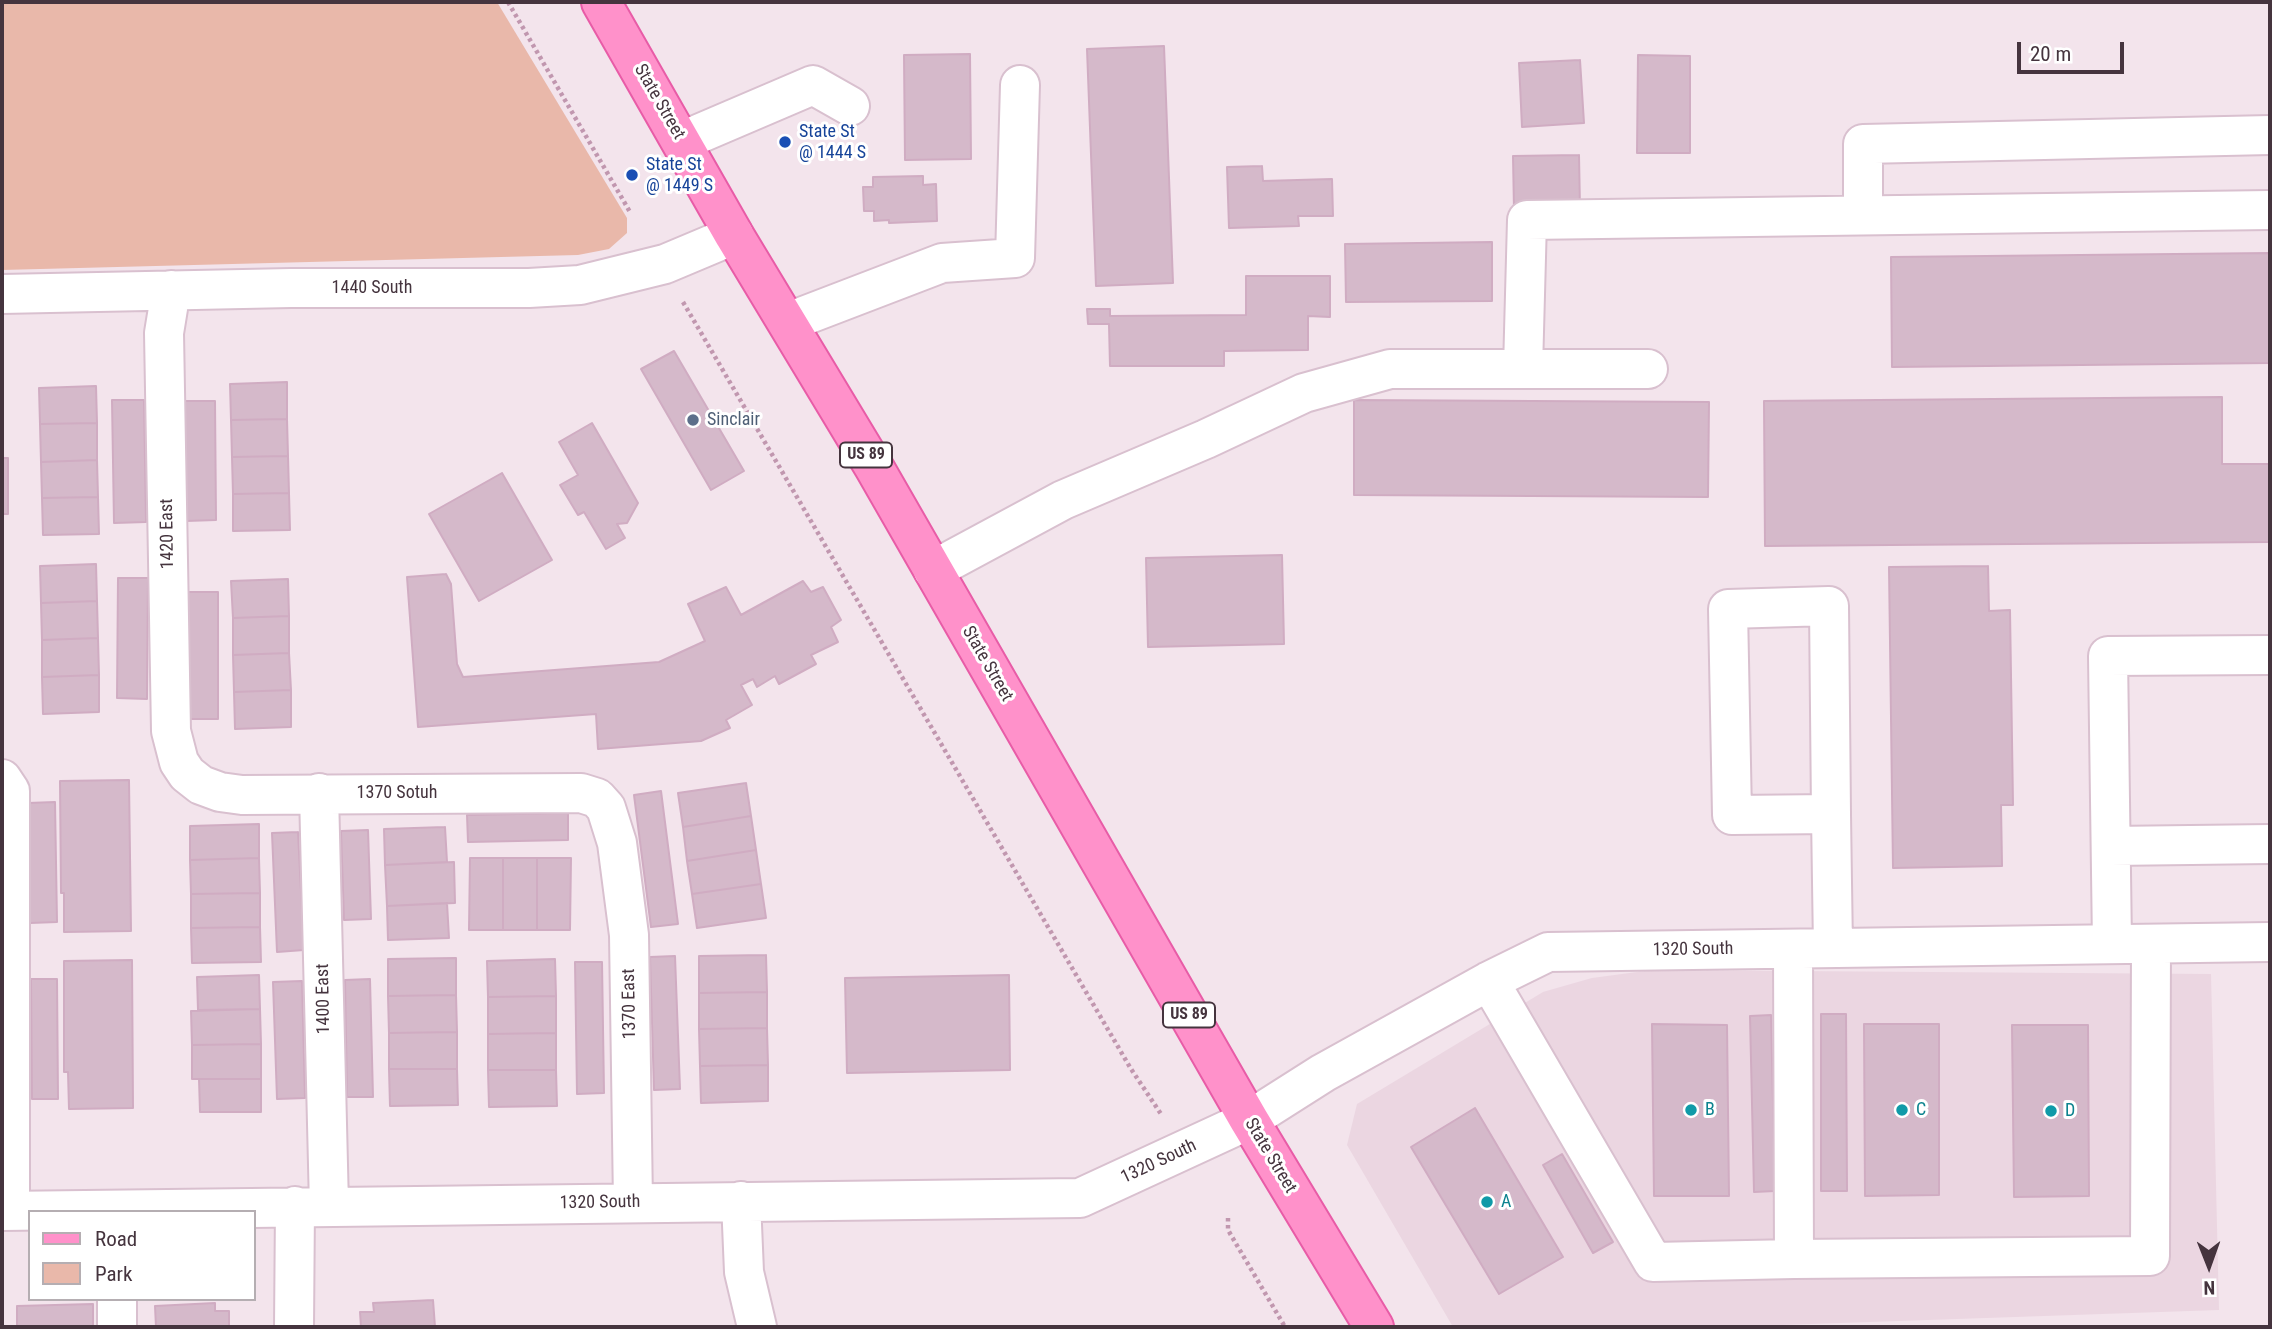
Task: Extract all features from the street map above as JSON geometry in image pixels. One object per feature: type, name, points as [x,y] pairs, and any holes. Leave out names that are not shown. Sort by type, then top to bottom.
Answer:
[{"type":"main road","name":"State Street","points":[[601,2],[734,235],[933,570],[1249,1120],[1374,1327]]},
{"type":"street","points":[[682,141],[813,85],[850,106]]},
{"type":"street","points":[[788,323],[942,263],[1015,258],[1020,85]]},
{"type":"street","points":[[1863,215],[1863,144],[2270,135]]},
{"type":"street","points":[[1523,369],[1527,220],[2270,210]]},
{"type":"street","name":"1440 South","points":[[2,294],[291,288],[529,288],[580,285],[665,264],[734,235]]},
{"type":"street","name":"1420 East","points":[[171,290],[164,333],[171,731],[179,762],[187,774]]},
{"type":"street","points":[[933,570],[1063,500],[1206,439],[1304,393],[1390,369],[1648,369]]},
{"type":"street","points":[[1831,814],[1732,815],[1728,608],[1829,606],[1833,948]]},
{"type":"street","points":[[2112,944],[2108,656],[2270,655]]},
{"type":"street","name":"1370 Sotuh","points":[[187,774],[201,786],[242,795],[581,793],[597,798],[606,808]]},
{"type":"street","points":[[2,779],[10,791],[6,1211]]},
{"type":"street","name":"1400 East","points":[[294,1327],[312,1206],[319,793]]},
{"type":"street","name":"1370 East","points":[[606,808],[617,843],[629,935],[633,1203]]},
{"type":"street","points":[[2111,846],[2270,844]]},
{"type":"street","name":"1320 South","points":[[155,1210],[1080,1198],[1249,1120],[1323,1073],[1489,981],[1548,952],[2270,942]]},
{"type":"street","points":[[1489,981],[1653,1262],[2150,1256],[2151,944]]},
{"type":"street","points":[[1793,949],[1794,1259]]},
{"type":"street","points":[[741,1201],[744,1272],[757,1327]]},
{"type":"street","name":"1320 South","points":[[6,1211],[28,1211]]},
{"type":"street","points":[[117,1301],[117,1327]]},
{"type":"path","points":[[508,2],[630,212]]},
{"type":"path","points":[[683,302],[1131,1069],[1161,1114]]},
{"type":"path","points":[[1228,1218],[1228,1230],[1285,1327]]},
{"type":"shaded area","points":[[1652,970],[2211,974],[2219,1310],[1724,1327],[1453,1327],[1347,1145],[1357,1104],[1543,992],[1592,978]]},
{"type":"green space","points":[[2,2],[497,2],[627,218],[627,233],[609,249],[578,255],[2,270]]},
{"type":"building","points":[[1164,46],[1173,283],[1096,286],[1087,49]]},
{"type":"building","points":[[970,54],[971,159],[905,160],[904,55]]},
{"type":"building","points":[[1638,55],[1690,56],[1690,153],[1637,153]]},
{"type":"building","points":[[1580,60],[1584,123],[1522,127],[1519,63]]},
{"type":"building","points":[[1579,155],[1580,209],[1514,210],[1513,156]]},
{"type":"building","points":[[1262,166],[1263,181],[1332,179],[1333,216],[1298,216],[1299,226],[1229,228],[1227,167]]},
{"type":"building","points":[[923,176],[923,185],[936,184],[937,221],[874,221],[874,211],[864,211],[863,187],[873,187],[873,177]]},
{"type":"building","points":[[1492,242],[1492,301],[1346,302],[1345,244]]},
{"type":"building","points":[[2270,253],[2270,363],[1892,367],[1891,257]]},
{"type":"building","points":[[1246,276],[1330,276],[1330,317],[1308,316],[1308,350],[1224,351],[1224,366],[1110,366],[1109,324],[1088,324],[1087,309],[1110,309],[1110,316],[1246,315]]},
{"type":"building","name":"Sinclair","points":[[674,351],[744,471],[711,490],[641,369]]},
{"type":"building","points":[[287,382],[287,419],[231,420],[230,384]]},
{"type":"building","points":[[96,386],[97,423],[40,424],[39,388]]},
{"type":"building","points":[[2222,397],[2222,464],[2270,464],[2270,542],[1765,546],[1764,401]]},
{"type":"building","points":[[112,400],[144,400],[146,522],[114,523]]},
{"type":"building","points":[[1354,400],[1709,402],[1708,497],[1354,495]]},
{"type":"building","points":[[184,401],[215,401],[216,520],[186,521]]},
{"type":"building","points":[[287,419],[288,456],[232,457],[231,420]]},
{"type":"building","points":[[97,423],[97,460],[41,462],[40,424]]},
{"type":"building","points":[[592,423],[638,503],[627,523],[617,524],[625,538],[606,549],[584,512],[578,515],[560,485],[578,475],[559,442]]},
{"type":"building","points":[[288,456],[289,493],[233,494],[232,457]]},
{"type":"building","points":[[2,458],[8,458],[8,514],[2,514]]},
{"type":"building","points":[[97,460],[98,497],[42,498],[41,462]]},
{"type":"building","points":[[502,473],[552,560],[479,601],[429,514]]},
{"type":"building","points":[[289,493],[290,530],[233,531],[233,494]]},
{"type":"building","points":[[98,497],[99,534],[43,535],[42,498]]},
{"type":"building","points":[[1282,555],[1284,644],[1148,647],[1146,558]]},
{"type":"building","points":[[96,564],[97,601],[41,603],[40,566]]},
{"type":"building","points":[[1988,566],[1989,611],[2010,610],[2013,805],[2001,805],[2002,866],[1893,868],[1889,567]]},
{"type":"building","points":[[446,574],[451,584],[457,664],[463,677],[659,662],[705,641],[688,604],[726,587],[741,615],[803,581],[811,592],[823,587],[841,620],[831,627],[838,642],[811,655],[816,664],[779,684],[775,676],[757,687],[753,679],[741,685],[752,705],[726,720],[730,728],[701,741],[598,749],[596,714],[418,727],[407,577]]},
{"type":"building","points":[[118,578],[148,578],[147,699],[117,698]]},
{"type":"building","points":[[288,579],[289,616],[233,618],[231,581]]},
{"type":"building","points":[[188,592],[218,592],[218,719],[189,719]]},
{"type":"building","points":[[97,601],[98,638],[42,640],[41,603]]},
{"type":"building","points":[[289,616],[289,653],[233,655],[233,618]]},
{"type":"building","points":[[98,638],[99,675],[42,677],[42,640]]},
{"type":"building","points":[[289,653],[291,690],[234,692],[233,655]]},
{"type":"building","points":[[99,675],[99,712],[43,714],[42,677]]},
{"type":"building","points":[[291,690],[291,727],[235,729],[234,692]]},
{"type":"building","points":[[129,780],[131,931],[64,932],[60,781]]},
{"type":"building","points":[[746,783],[751,816],[683,827],[678,793]]},
{"type":"building","points":[[661,791],[678,924],[651,927],[634,795]]},
{"type":"building","points":[[55,802],[57,922],[30,923],[28,803]]},
{"type":"building","points":[[568,813],[568,840],[468,842],[467,815]]},
{"type":"building","points":[[751,816],[756,850],[687,861],[683,827]]},
{"type":"building","points":[[259,824],[259,858],[190,860],[190,826]]},
{"type":"building","points":[[445,827],[447,862],[385,865],[384,829]]},
{"type":"building","points":[[368,830],[371,919],[344,920],[341,831]]},
{"type":"building","points":[[298,832],[304,950],[277,952],[272,833]]},
{"type":"building","points":[[756,850],[761,884],[692,894],[687,861]]},
{"type":"building","points":[[259,858],[260,893],[191,894],[190,860]]},
{"type":"building","points":[[470,858],[503,858],[503,930],[469,930]]},
{"type":"building","points":[[503,858],[537,858],[537,930],[503,930]]},
{"type":"building","points":[[537,858],[571,858],[570,930],[537,930]]},
{"type":"building","points":[[454,862],[455,903],[387,906],[385,865]]},
{"type":"building","points":[[761,884],[766,918],[697,928],[692,894]]},
{"type":"building","points":[[260,893],[260,927],[191,928],[191,894]]},
{"type":"building","points":[[447,903],[449,938],[388,940],[387,906]]},
{"type":"building","points":[[260,927],[261,962],[192,963],[191,928]]},
{"type":"building","points":[[766,955],[767,992],[699,993],[699,956]]},
{"type":"building","points":[[675,956],[680,1089],[654,1090],[650,957]]},
{"type":"building","points":[[456,958],[456,995],[388,996],[388,959]]},
{"type":"building","points":[[555,959],[556,996],[488,997],[487,961]]},
{"type":"building","points":[[132,960],[133,1108],[69,1109],[68,1072],[64,1072],[64,961]]},
{"type":"building","points":[[575,962],[602,962],[604,1093],[577,1094]]},
{"type":"building","points":[[259,975],[260,1009],[198,1010],[197,977]]},
{"type":"building","points":[[1009,975],[1010,1070],[847,1073],[845,978]]},
{"type":"building","points":[[31,979],[57,979],[58,1099],[32,1099]]},
{"type":"building","points":[[370,979],[373,1097],[347,1097],[345,980]]},
{"type":"building","points":[[302,981],[305,1098],[277,1099],[273,982]]},
{"type":"building","points":[[767,992],[767,1028],[699,1029],[699,993]]},
{"type":"building","points":[[456,995],[457,1032],[389,1033],[388,996]]},
{"type":"building","points":[[556,996],[556,1033],[488,1034],[488,997]]},
{"type":"building","points":[[260,1009],[261,1044],[192,1045],[191,1011]]},
{"type":"building","points":[[1821,1014],[1846,1014],[1847,1191],[1821,1191]]},
{"type":"building","points":[[1771,1015],[1775,1191],[1754,1192],[1750,1016]]},
{"type":"building","name":"B","points":[[1652,1024],[1727,1025],[1729,1196],[1654,1196]]},
{"type":"building","name":"C","points":[[1864,1024],[1939,1024],[1939,1195],[1865,1196]]},
{"type":"building","name":"D","points":[[2012,1025],[2088,1025],[2089,1196],[2014,1197]]},
{"type":"building","points":[[767,1028],[768,1065],[700,1066],[699,1029]]},
{"type":"building","points":[[457,1032],[457,1069],[389,1069],[389,1033]]},
{"type":"building","points":[[556,1033],[556,1070],[488,1070],[488,1034]]},
{"type":"building","points":[[261,1044],[261,1079],[192,1079],[192,1045]]},
{"type":"building","points":[[768,1065],[768,1101],[701,1103],[700,1066]]},
{"type":"building","points":[[389,1069],[457,1069],[458,1105],[390,1106]]},
{"type":"building","points":[[488,1070],[556,1070],[557,1106],[489,1107]]},
{"type":"building","points":[[199,1079],[261,1079],[261,1112],[200,1112]]},
{"type":"building","name":"A","points":[[1475,1108],[1563,1257],[1499,1294],[1411,1147]]},
{"type":"building","points":[[1562,1154],[1613,1242],[1593,1253],[1543,1165]]},
{"type":"building","points":[[433,1300],[435,1327],[361,1327],[360,1312],[374,1312],[373,1303]]},
{"type":"building","points":[[215,1303],[215,1311],[229,1311],[229,1327],[156,1327],[155,1306]]},
{"type":"building","points":[[93,1304],[93,1327],[17,1327],[17,1306]]},
{"type":"place","name":"State St @ 1444 S","points":[[785,142]]},
{"type":"place","name":"State St @ 1449 S","points":[[632,175]]},
{"type":"place","name":"Sinclair","points":[[693,420]]},
{"type":"place","name":"B","points":[[1691,1110]]},
{"type":"place","name":"C","points":[[1902,1110]]},
{"type":"place","name":"D","points":[[2051,1111]]},
{"type":"place","name":"A","points":[[1487,1202]]}]
